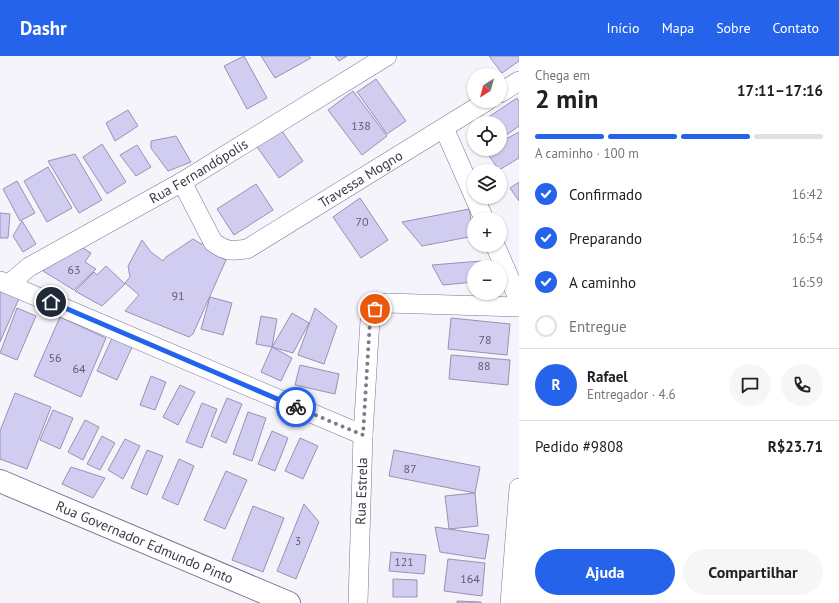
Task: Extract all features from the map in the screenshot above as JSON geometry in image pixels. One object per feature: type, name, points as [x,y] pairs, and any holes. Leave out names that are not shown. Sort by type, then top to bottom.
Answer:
[{"type":"street","name":"Rua Fernandópolis","points":[[4,283],[182,182],[387,56]]},
{"type":"street","points":[[507,88],[519,80]]},
{"type":"street","name":"Travessa Mogno","points":[[182,182],[213,242],[221,249],[231,251],[247,249],[476,108]]},
{"type":"street","points":[[444,128],[481,212]]},
{"type":"street","points":[[498,252],[519,300]]},
{"type":"street","points":[[4,283],[363,435]]},
{"type":"street","name":"Rua Estrela","points":[[358,603],[363,435],[370,320],[375,309],[388,303],[519,307]]},
{"type":"street","name":"Rua Governador Edmundo Pinto","points":[[0,481],[289,603]]},
{"type":"street","points":[[510,603],[519,488]]},
{"type":"building","points":[[244,56],[267,98],[247,109],[224,66]]},
{"type":"building","points":[[261,56],[309,56],[311,58],[275,78]]},
{"type":"building","points":[[335,56],[347,56],[339,61]]},
{"type":"building","points":[[489,56],[519,56],[519,61],[507,69],[507,68],[498,68]]},
{"type":"building","points":[[376,79],[406,121],[387,134],[357,92]]},
{"type":"building","points":[[353,91],[387,136],[362,155],[328,110]]},
{"type":"building","points":[[517,98],[519,102],[519,126],[507,135],[507,116],[490,116],[502,108],[507,108],[507,105]]},
{"type":"building","points":[[128,110],[138,126],[115,141],[106,123]]},
{"type":"building","points":[[279,127],[303,161],[279,178],[255,144]]},
{"type":"building","points":[[519,132],[519,158],[507,165],[495,164],[489,156],[507,156],[507,138]]},
{"type":"building","points":[[176,136],[191,162],[168,171],[151,148],[151,141]]},
{"type":"building","points":[[102,144],[126,182],[107,194],[83,157]]},
{"type":"building","points":[[137,145],[151,167],[136,176],[120,155]]},
{"type":"building","points":[[75,154],[102,200],[79,213],[48,161]]},
{"type":"building","points":[[48,167],[72,208],[47,222],[24,181]]},
{"type":"building","points":[[17,181],[35,213],[20,221],[3,189]]},
{"type":"building","points":[[519,182],[519,201],[510,188]]},
{"type":"building","points":[[256,184],[273,210],[234,235],[217,209]]},
{"type":"building","points":[[360,198],[388,240],[361,258],[333,217]]},
{"type":"building","points":[[469,209],[470,212],[467,212],[467,237],[422,246],[402,222]]},
{"type":"building","points":[[0,213],[10,214],[8,238],[0,238]]},
{"type":"building","points":[[22,221],[36,244],[23,252],[13,236]]},
{"type":"building","points":[[193,239],[201,244],[209,242],[230,251],[193,334],[189,337],[125,311],[139,295],[125,283],[130,277],[128,266],[142,240],[151,252],[163,261],[166,257]]},
{"type":"building","points":[[75,243],[91,253],[85,262],[96,269],[74,290],[43,271],[54,254]]},
{"type":"building","points":[[467,262],[467,283],[443,285],[432,265]]},
{"type":"building","points":[[106,266],[125,284],[102,306],[75,291],[94,272],[97,275]]},
{"type":"building","points":[[0,284],[21,294],[0,342]]},
{"type":"building","points":[[210,297],[232,303],[223,335],[201,329]]},
{"type":"building","points":[[17,308],[36,316],[17,360],[0,353]]},
{"type":"building","points":[[315,308],[337,326],[324,364],[298,355]]},
{"type":"building","points":[[292,313],[309,323],[293,353],[272,347]]},
{"type":"building","points":[[261,316],[277,319],[272,347],[256,344]]},
{"type":"building","points":[[60,317],[106,338],[81,397],[34,376]]},
{"type":"building","points":[[451,318],[510,324],[507,355],[448,349]]},
{"type":"building","points":[[113,336],[133,345],[117,380],[97,371]]},
{"type":"building","points":[[272,347],[292,358],[281,381],[261,372]]},
{"type":"building","points":[[451,355],[510,360],[508,385],[449,379]]},
{"type":"building","points":[[300,365],[339,374],[335,394],[295,385]]},
{"type":"building","points":[[151,376],[166,382],[155,410],[140,405]]},
{"type":"building","points":[[180,385],[195,392],[178,425],[163,417]]},
{"type":"building","points":[[15,393],[51,407],[27,469],[0,459],[0,431]]},
{"type":"building","points":[[227,398],[242,404],[226,443],[211,436]]},
{"type":"building","points":[[202,403],[217,409],[202,448],[186,442]]},
{"type":"building","points":[[53,410],[73,418],[60,449],[40,440]]},
{"type":"building","points":[[248,412],[266,418],[252,461],[233,454]]},
{"type":"building","points":[[85,420],[99,427],[83,460],[68,452]]},
{"type":"building","points":[[272,431],[288,438],[275,471],[258,464]]},
{"type":"building","points":[[102,436],[115,443],[100,470],[87,464]]},
{"type":"building","points":[[300,438],[318,446],[303,479],[285,471]]},
{"type":"building","points":[[125,439],[140,446],[123,479],[108,470]]},
{"type":"building","points":[[147,450],[163,456],[147,495],[131,488]]},
{"type":"building","points":[[394,450],[480,467],[475,493],[389,476]]},
{"type":"building","points":[[179,459],[194,466],[178,505],[162,498]]},
{"type":"building","points":[[71,467],[105,478],[93,498],[62,484]]},
{"type":"building","points":[[226,471],[247,480],[225,529],[204,520]]},
{"type":"building","points":[[475,493],[478,526],[449,529],[445,496]]},
{"type":"building","points":[[304,504],[319,522],[296,579],[277,571]]},
{"type":"building","points":[[253,506],[284,518],[263,572],[232,560]]},
{"type":"building","points":[[435,527],[489,535],[485,559],[440,552]]},
{"type":"building","points":[[391,552],[426,555],[424,574],[389,571]]},
{"type":"building","points":[[448,559],[485,563],[482,596],[444,591]]},
{"type":"building","points":[[393,579],[417,580],[417,597],[393,597]]},
{"type":"building","points":[[457,601],[481,602],[481,603],[457,603]]},
{"type":"way so far","points":[[296,407],[363,435],[370,320],[375,309]]},
{"type":"route","points":[[51,302],[296,407]]}]
